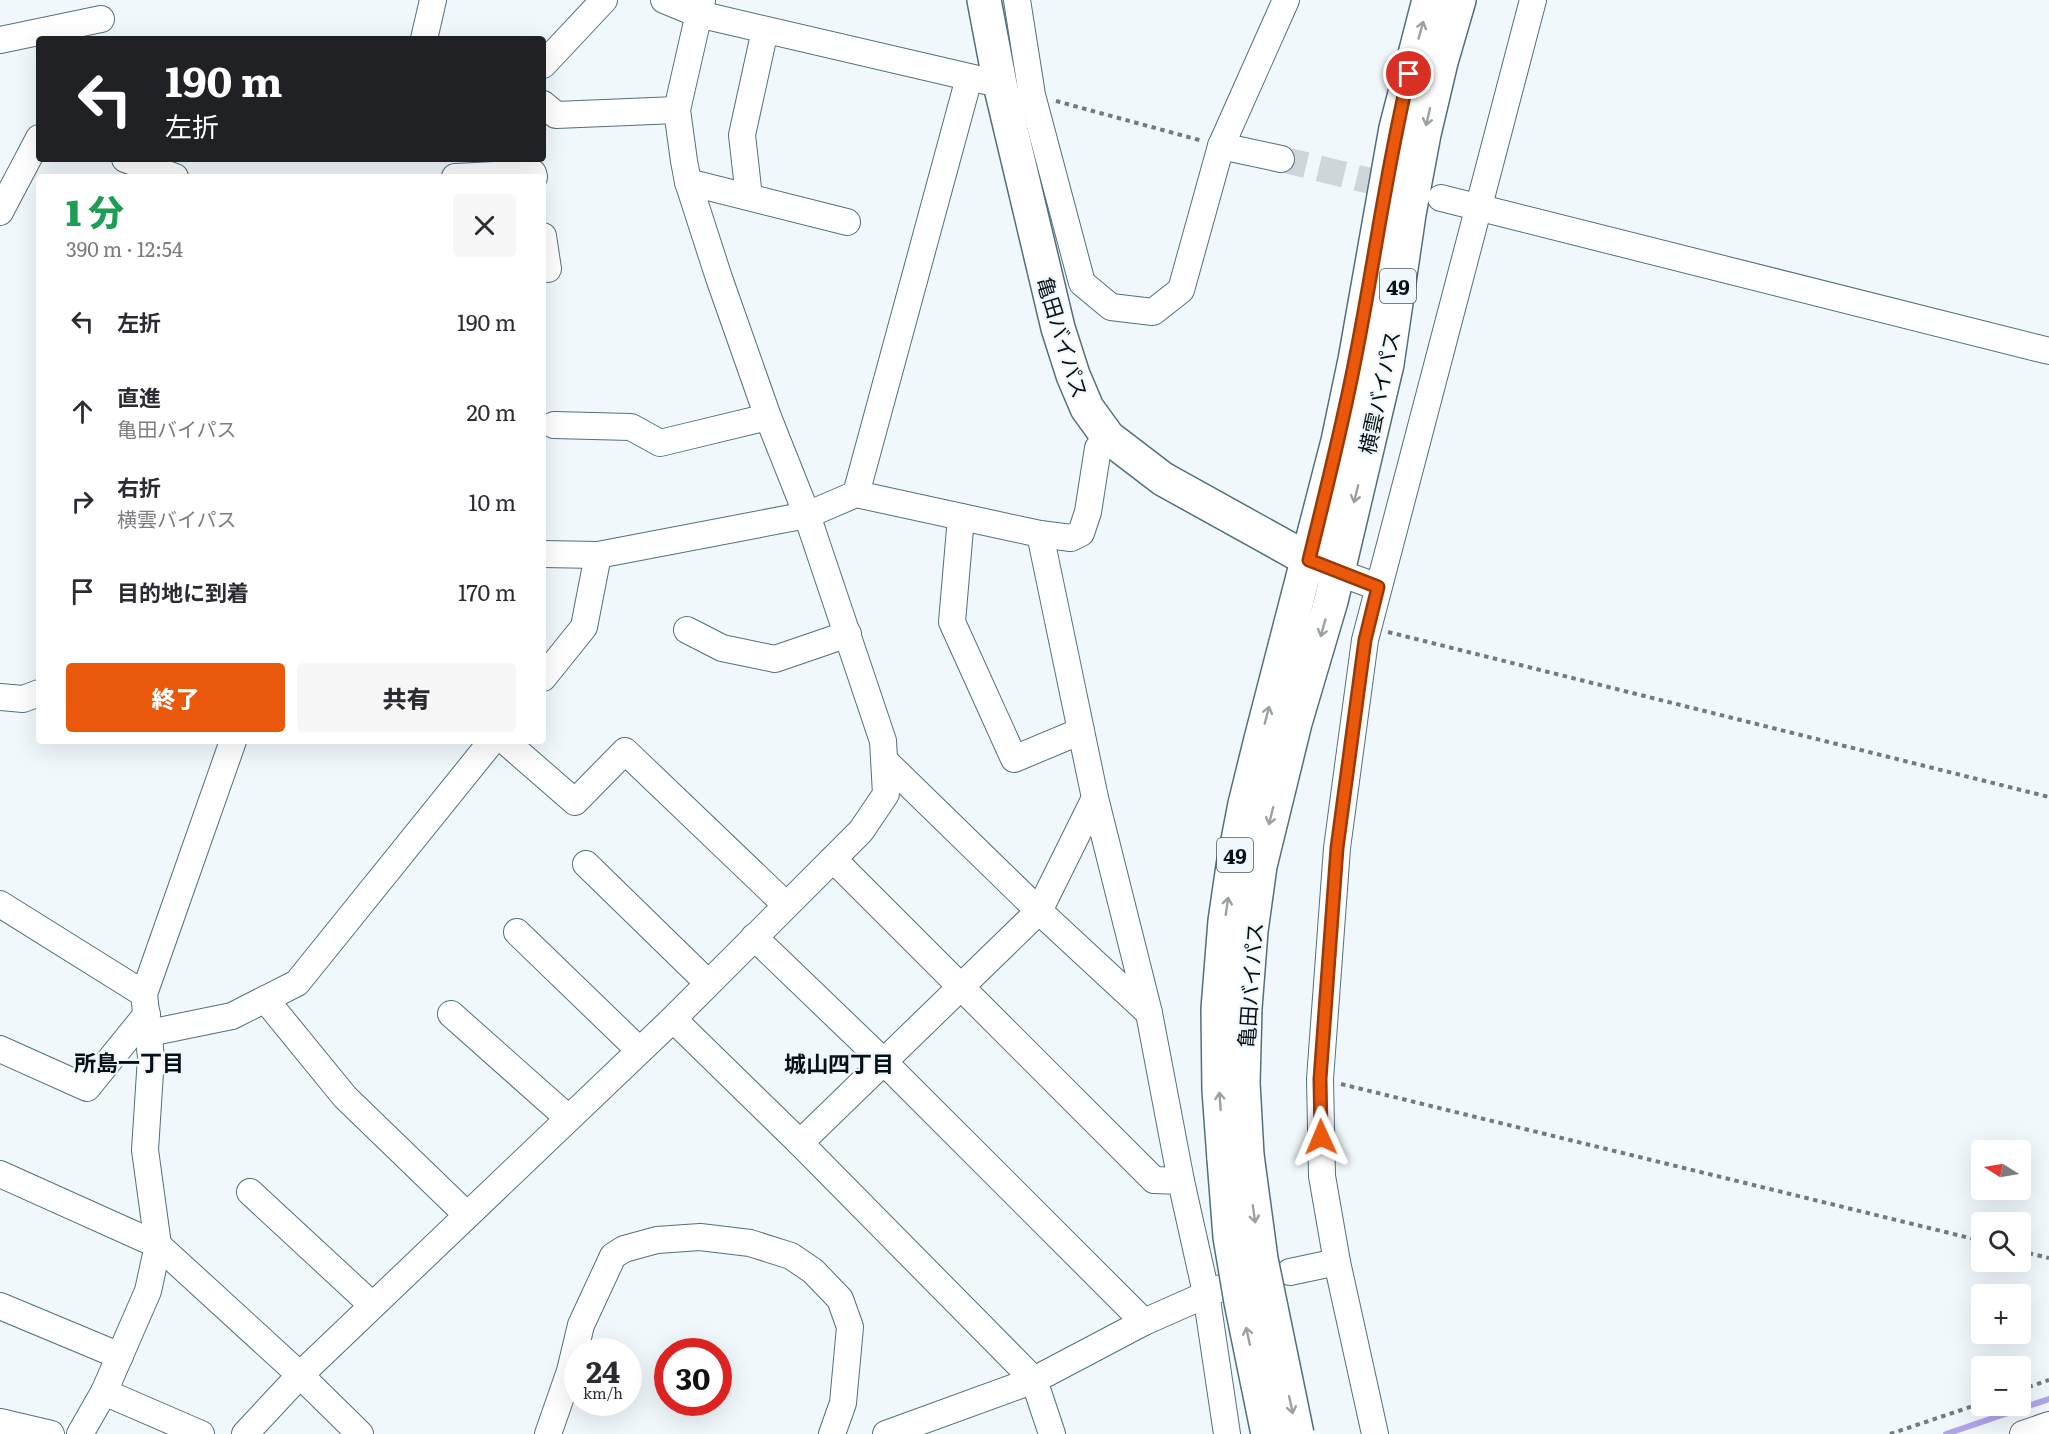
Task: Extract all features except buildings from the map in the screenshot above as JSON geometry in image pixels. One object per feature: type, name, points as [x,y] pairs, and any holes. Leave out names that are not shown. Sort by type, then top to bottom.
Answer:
[{"type":"main road","name":"亀田バイパス","points":[[984,0],[984,81],[1072,375],[1087,408],[1108,437],[1163,479],[1323,566],[1247,793],[1230,888],[1218,1010],[1219,1090],[1261,1259],[1297,1434]]},
{"type":"main road","name":"横雲バイパス","points":[[1323,566],[1338,441],[1355,360],[1396,128],[1429,0]]},
{"type":"main road","name":"横雲バイパス","points":[[1323,566],[1387,364],[1409,214],[1424,134],[1441,62],[1460,0]]},
{"type":"main road","name":"亀田バイパス","points":[[1235,1157],[1230,1237],[1268,1434]]},
{"type":"street","points":[[425,36],[433,0]]},
{"type":"street","points":[[546,62],[604,0]]},
{"type":"street","points":[[664,0],[700,7],[765,30],[984,81],[1032,95]]},
{"type":"street","points":[[1017,0],[1032,95],[1082,283],[1111,307],[1153,312],[1181,290],[1221,146],[1286,0]]},
{"type":"street","points":[[1375,1434],[1337,1262],[1322,1176],[1320,1079],[1337,848],[1365,640],[1533,0]]},
{"type":"street","points":[[245,1434],[300,1375],[372,1305],[673,1019],[861,831],[886,794],[883,741],[807,515],[768,417],[688,182],[677,110],[700,7]]},
{"type":"street","points":[[0,40],[101,19]]},
{"type":"street","points":[[748,197],[742,135],[765,30]]},
{"type":"street","points":[[856,494],[984,81]]},
{"type":"street","points":[[546,107],[556,115],[677,110]]},
{"type":"street","points":[[0,212],[36,144]]},
{"type":"street","points":[[1221,146],[1281,159]]},
{"type":"street","points":[[132,162],[166,174]]},
{"type":"street","points":[[442,174],[453,162]]},
{"type":"street","points":[[514,174],[533,174]]},
{"type":"street","points":[[688,182],[848,222]]},
{"type":"street","points":[[1441,198],[2049,351]]},
{"type":"street","points":[[546,256],[548,269]]},
{"type":"street","points":[[554,425],[631,427],[660,442],[768,417]]},
{"type":"street","points":[[546,554],[598,555],[807,515],[856,494],[1040,534],[1071,538],[1081,533],[1088,512],[1098,448],[1108,437]]},
{"type":"street","points":[[961,517],[952,622],[1014,759],[1081,731]]},
{"type":"street","points":[[1040,534],[1095,798],[1149,1013],[1181,1181],[1214,1290],[1227,1434]]},
{"type":"street","points":[[546,674],[584,627],[598,555]]},
{"type":"street","points":[[1323,566],[1378,587]]},
{"type":"street","points":[[687,630],[722,648],[775,659],[848,634]]},
{"type":"street","points":[[0,698],[23,699],[36,694]]},
{"type":"street","points":[[0,1049],[87,1088],[146,1014],[232,744]]},
{"type":"street","points":[[0,904],[146,1014],[232,1016],[297,983],[490,744]]},
{"type":"street","points":[[507,744],[575,802],[625,751],[786,905]]},
{"type":"street","points":[[885,761],[1039,911],[1149,1013]]},
{"type":"street","points":[[800,1143],[1039,911],[1095,798]]},
{"type":"street","points":[[833,859],[1154,1180],[1181,1181]]},
{"type":"street","points":[[586,864],[708,983]]},
{"type":"street","points":[[517,932],[639,1050]]},
{"type":"street","points":[[754,938],[884,1062],[1144,1322]]},
{"type":"street","points":[[265,999],[345,1097],[467,1215]]},
{"type":"street","points":[[80,1434],[104,1392],[148,1291],[158,1245],[145,1150],[152,1056],[146,1014]]},
{"type":"street","points":[[451,1014],[568,1118]]},
{"type":"street","points":[[673,1019],[800,1143],[1034,1380],[1052,1434]]},
{"type":"street","points":[[0,1174],[158,1245],[300,1375],[360,1434]]},
{"type":"street","points":[[250,1192],[372,1305]]},
{"type":"street","points":[[548,1434],[570,1371],[581,1325],[613,1256],[624,1249],[657,1240],[700,1237],[750,1243],[791,1256],[813,1270],[840,1299],[850,1327],[843,1403],[832,1434]]},
{"type":"street","points":[[1290,1272],[1337,1262]]},
{"type":"street","points":[[886,1434],[1034,1380],[1144,1322],[1214,1290]]},
{"type":"street","points":[[0,1306],[120,1356]]},
{"type":"street","points":[[104,1392],[201,1434]]},
{"type":"street","points":[[0,1422],[51,1434]]},
{"type":"street","points":[[2023,1434],[2049,1425]]},
{"type":"path","points":[[1032,95],[1221,146]]},
{"type":"path","points":[[1365,640],[1390,631],[2049,797]]},
{"type":"path","points":[[1320,1079],[1971,1239]]},
{"type":"path","points":[[2031,1254],[2049,1258]]},
{"type":"path","points":[[2031,1386],[2049,1380]]},
{"type":"path","points":[[1890,1434],[1971,1407]]},
{"type":"waterway","points":[[1946,1434],[2049,1399]]},
{"type":"tunnel","points":[[1281,159],[1403,189]]},
{"type":"district","name":"所島一丁目","points":[[129,1061]]},
{"type":"district","name":"城山四丁目","points":[[839,1062]]},
{"type":"route","points":[[1321,1137],[1320,1079],[1337,848],[1365,640],[1378,587],[1309,560],[1355,360],[1396,128],[1409,74]]}]
